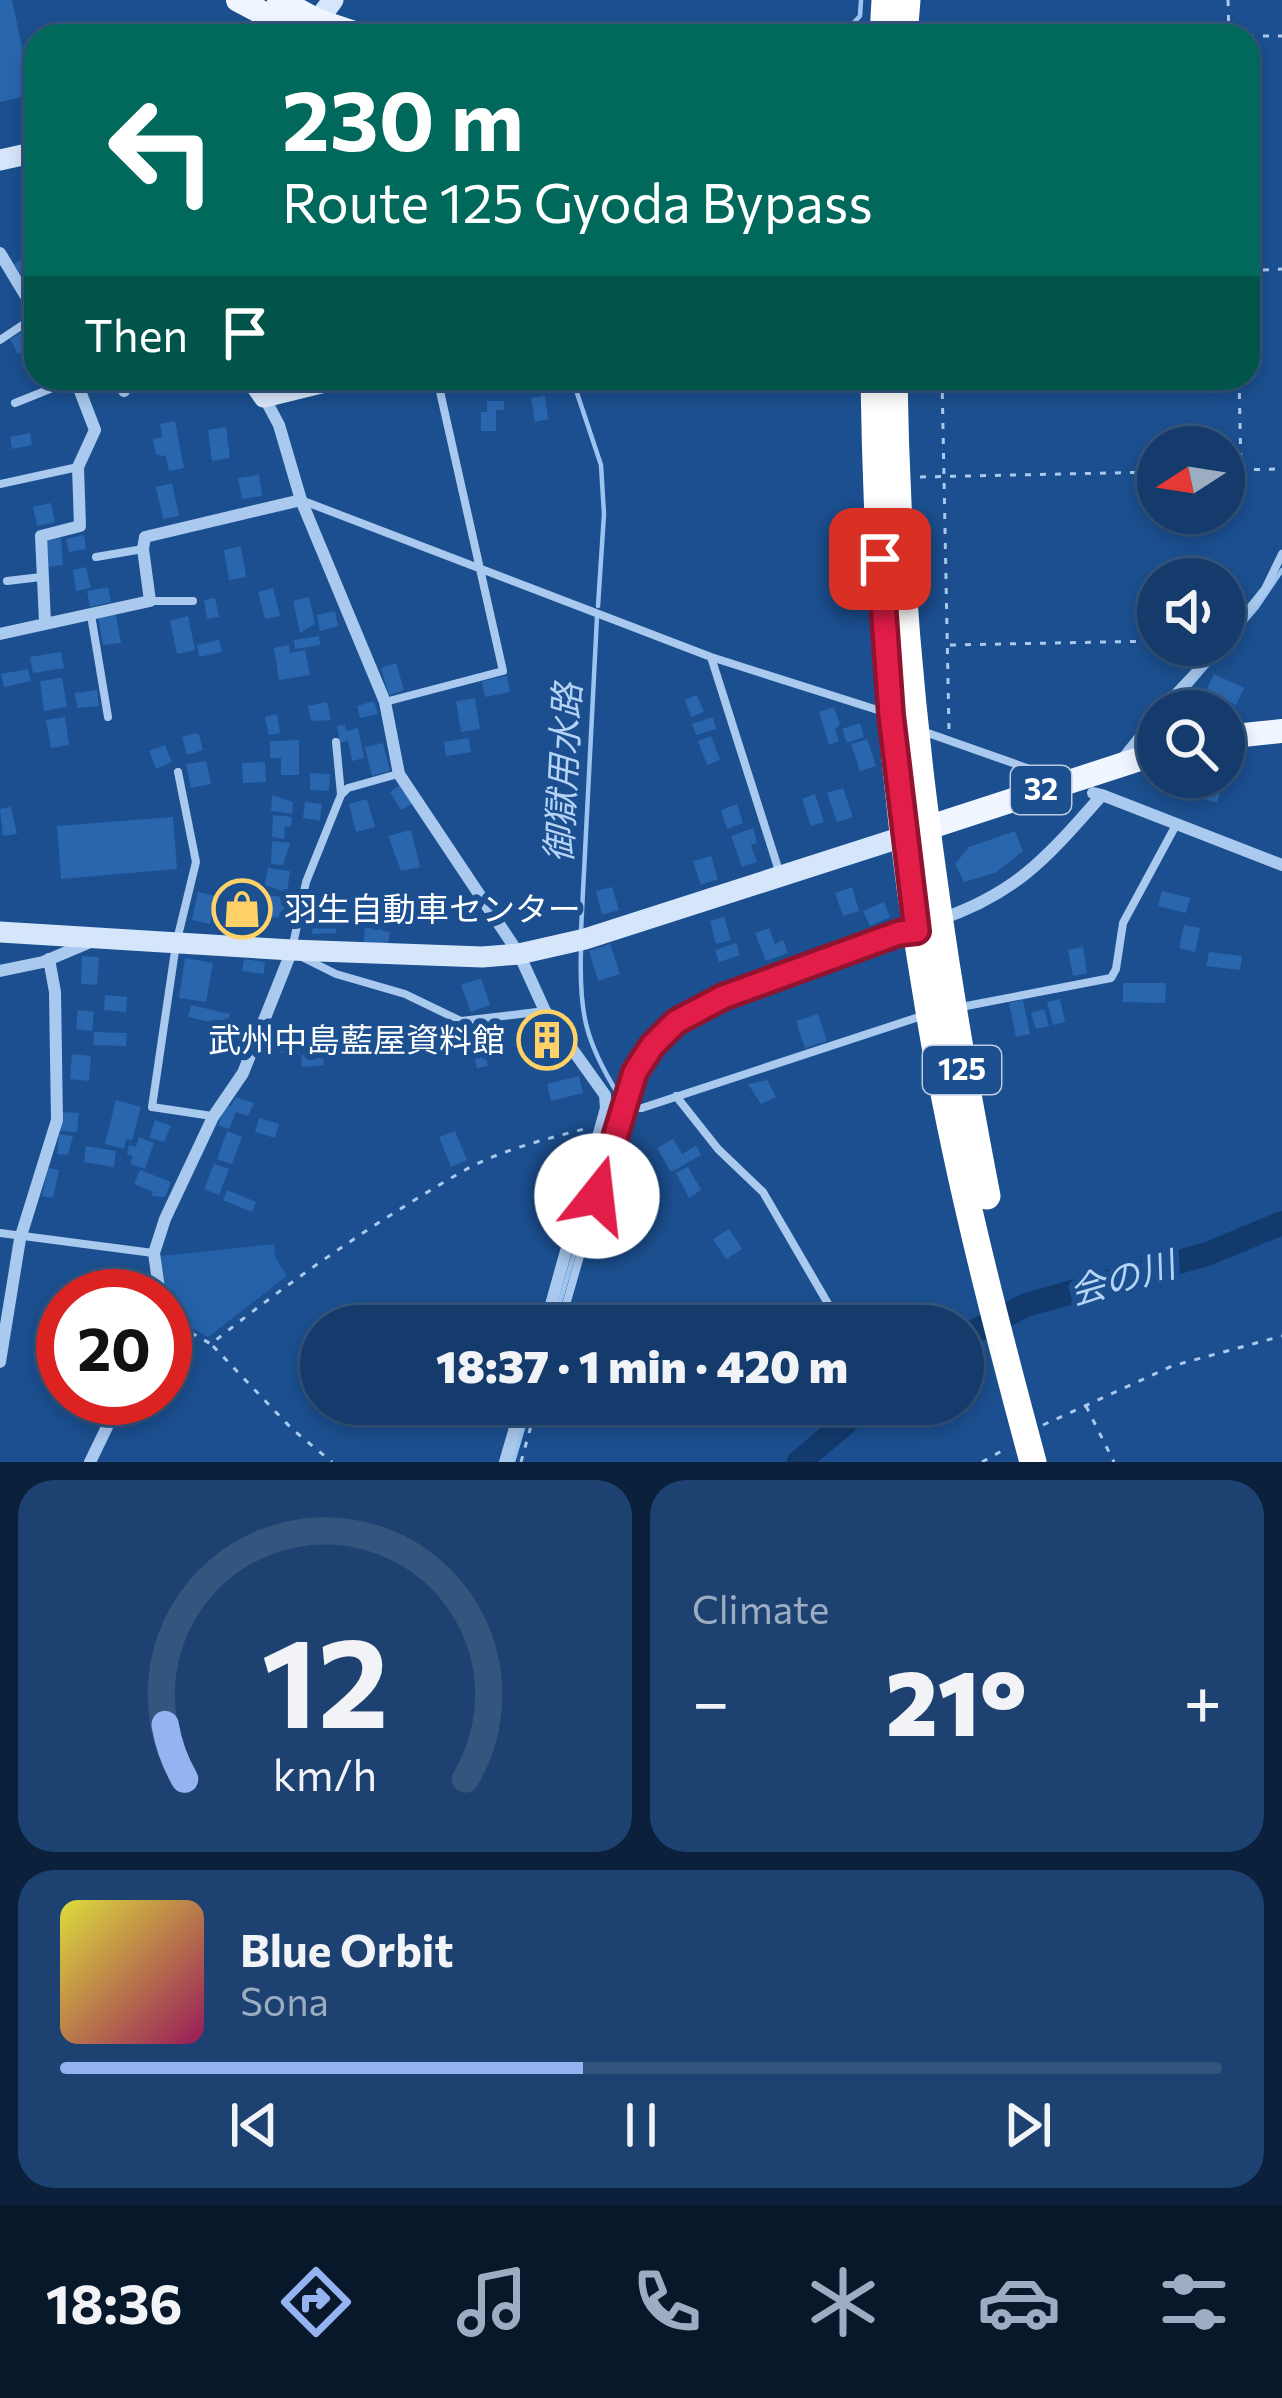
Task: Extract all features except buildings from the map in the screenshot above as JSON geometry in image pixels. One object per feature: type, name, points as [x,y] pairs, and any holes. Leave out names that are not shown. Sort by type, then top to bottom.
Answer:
[{"type":"highway","name":"125","points":[[875,390],[902,721],[940,1011],[1034,1441],[1052,1462]]},
{"type":"highway","name":"125","points":[[894,390],[902,721]]},
{"type":"main road","points":[[238,0],[319,19]]},
{"type":"main road","points":[[279,0],[319,19]]},
{"type":"main road","points":[[1245,735],[1282,731]]},
{"type":"main road","name":"32","points":[[914,833],[1137,759]]},
{"type":"street","points":[[0,253],[24,294]]},
{"type":"street","points":[[45,622],[41,536],[80,526],[78,467],[95,430],[79,390]]},
{"type":"street","points":[[260,390],[279,425],[301,500],[386,702],[399,774],[519,954],[545,1011],[605,1095],[602,1125],[551,1305]]},
{"type":"street","points":[[0,634],[150,602],[145,537],[301,500]]},
{"type":"street","points":[[927,925],[978,907],[1023,880],[1098,794],[1282,865]]},
{"type":"street","points":[[0,932],[292,950],[482,957],[519,954],[585,939],[914,833]]},
{"type":"street","points":[[0,971],[49,959],[94,940]]},
{"type":"street","points":[[156,1269],[154,1253],[165,1219],[213,1117],[243,1073],[292,950]]},
{"type":"street","points":[[0,1362],[21,1235],[57,1120],[55,992],[49,959]]},
{"type":"street","points":[[90,1462],[108,1425]]},
{"type":"street","points":[[505,1462],[516,1425]]},
{"type":"lane","points":[[15,403],[48,390]]},
{"type":"lane","points":[[386,702],[503,671],[440,390]]},
{"type":"lane","points":[[0,484],[78,467]]},
{"type":"lane","points":[[301,500],[711,657],[1065,782]]},
{"type":"lane","points":[[97,557],[143,549]]},
{"type":"lane","points":[[1245,614],[1265,589],[1282,554]]},
{"type":"lane","points":[[7,581],[43,577]]},
{"type":"lane","points":[[150,602],[193,601]]},
{"type":"lane","points":[[91,613],[108,717]]},
{"type":"lane","points":[[711,657],[781,878]]},
{"type":"lane","points":[[1177,690],[1200,666]]},
{"type":"lane","points":[[1118,765],[1137,739]]},
{"type":"lane","points":[[336,742],[341,795]]},
{"type":"lane","points":[[178,772],[196,862],[176,944],[152,1107],[213,1117]]},
{"type":"lane","points":[[399,774],[349,788],[341,795],[306,882],[292,950],[335,974],[405,994],[461,1021],[545,1011]]},
{"type":"lane","points":[[606,1104],[642,1108],[940,1011],[1111,978],[1123,923],[1177,824]]},
{"type":"lane","points":[[566,1305],[622,1108],[635,1072],[652,1046],[676,1022],[723,997],[927,925]]},
{"type":"lane","points":[[676,1096],[718,1149],[763,1192],[829,1305]]},
{"type":"lane","points":[[0,1233],[154,1253]]},
{"type":"path","points":[[942,390],[949,740]]},
{"type":"path","points":[[1239,390],[1240,426]]},
{"type":"path","points":[[1245,470],[1282,469]]},
{"type":"path","points":[[896,477],[1137,473]]},
{"type":"path","points":[[946,645],[1137,641]]},
{"type":"path","points":[[211,1343],[294,1278],[467,1169],[528,1144],[602,1125]]},
{"type":"path","points":[[192,1333],[211,1343],[292,1429],[332,1462]]},
{"type":"path","points":[[982,1462],[1034,1441],[1086,1406],[1172,1366],[1282,1336]]},
{"type":"path","points":[[1086,1406],[1114,1462]]},
{"type":"path","points":[[520,1462],[531,1425]]},
{"type":"shaded area","points":[[274,1244],[287,1276],[208,1337],[192,1328],[192,1269],[162,1269],[161,1256]]},
{"type":"waterway","name":"御獄用水路","points":[[852,24],[860,16],[861,0]]},
{"type":"waterway","name":"御獄用水路","points":[[576,390],[601,465],[604,514],[598,606]]},
{"type":"waterway","points":[[1186,690],[1282,570]]},
{"type":"waterway","name":"御獄用水路","points":[[581,931],[597,617]]},
{"type":"waterway","points":[[618,1094],[644,1044],[678,1012],[769,968],[896,928]]},
{"type":"waterway","name":"御獄用水路","points":[[581,950],[586,1025],[618,1094]]},
{"type":"waterway","points":[[559,1305],[616,1111]]},
{"type":"waterway","name":"会の川","points":[[984,1326],[1026,1305],[1207,1254],[1282,1223]]},
{"type":"waterway","points":[[513,1462],[524,1425]]},
{"type":"waterway","name":"会の川","points":[[799,1462],[843,1425]]},
{"type":"place","name":"羽生自動車センター","points":[[242,909]]},
{"type":"place","name":"武州中島藍屋資料館","points":[[547,1040]]},
{"type":"route","points":[[597,1196],[635,1072],[676,1022],[723,997],[899,933],[917,931],[900,806],[880,559]]}]
